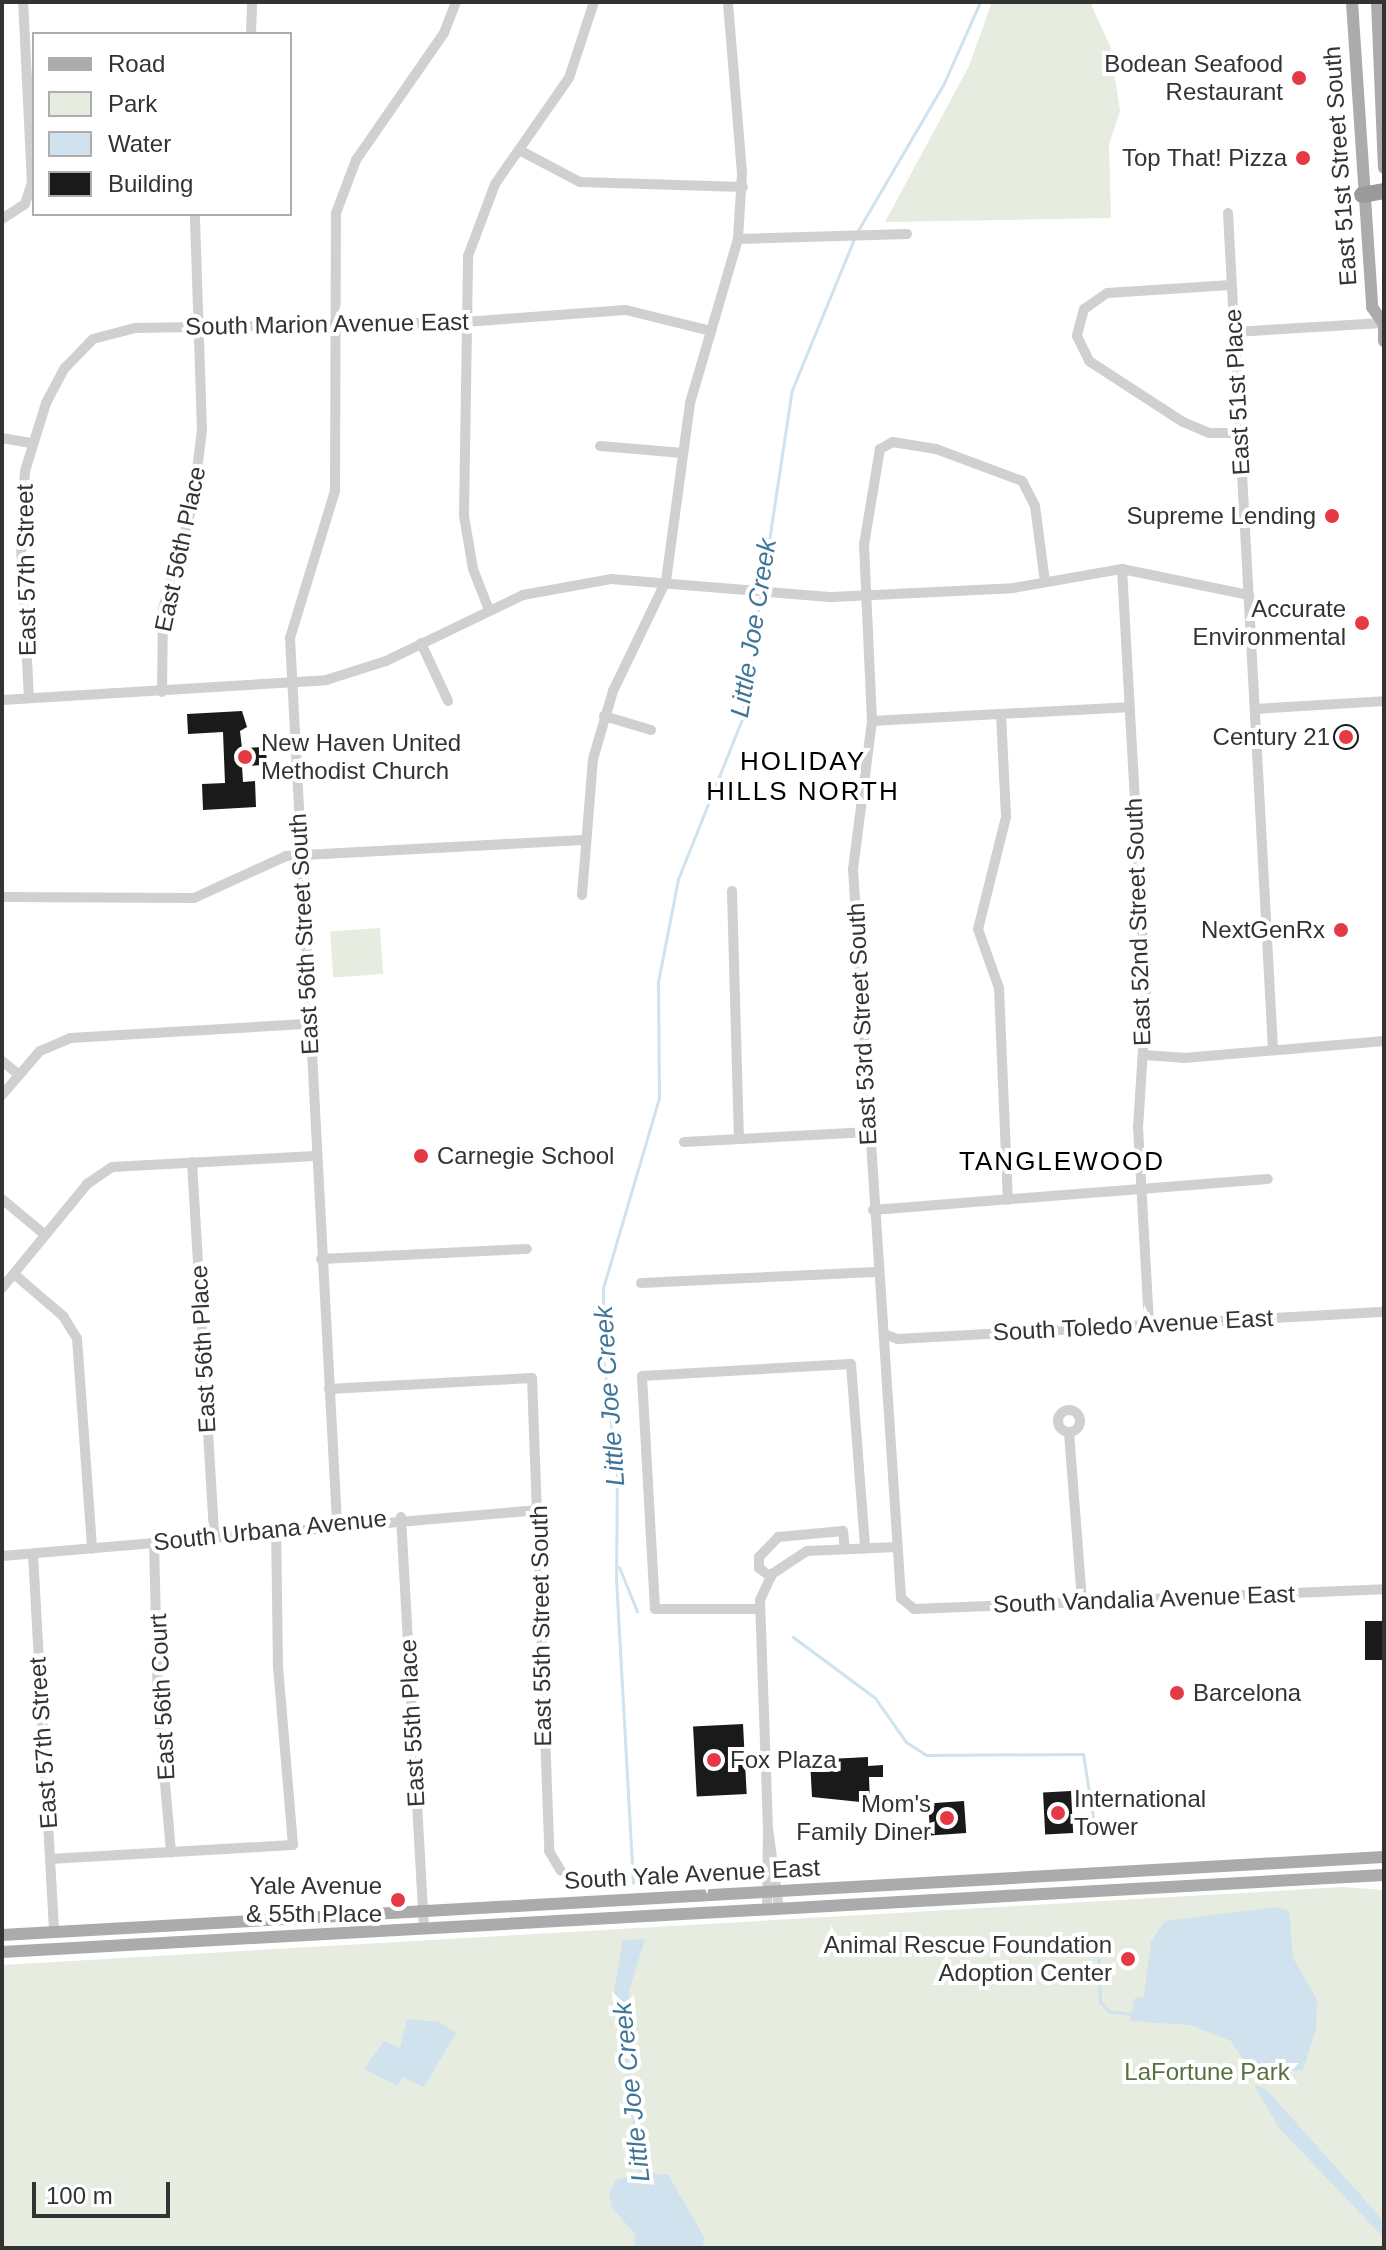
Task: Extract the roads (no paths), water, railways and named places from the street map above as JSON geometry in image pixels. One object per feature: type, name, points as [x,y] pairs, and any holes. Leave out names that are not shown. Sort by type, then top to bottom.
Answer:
[{"type":"highway","points":[[1362,195],[1384,191]]},
{"type":"highway","points":[[1362,195],[1384,198]]},
{"type":"main road","name":"East 51st Street South","points":[[1352,2],[1362,195],[1372,307],[1384,322],[1384,341]]},
{"type":"main road","name":"East 51st Street South","points":[[1377,2],[1384,168]]},
{"type":"main road","name":"South Yale Avenue East","points":[[2,1935],[1384,1857]]},
{"type":"main road","name":"South Yale Avenue East","points":[[2,1952],[1384,1875]]},
{"type":"street","points":[[2,219],[30,196],[23,2]]},
{"type":"street","points":[[251,32],[252,2]]},
{"type":"street","name":"East 56th Street South","points":[[337,1523],[289,685],[293,616],[335,491],[332,240],[343,185],[444,33],[456,2]]},
{"type":"street","points":[[489,610],[473,569],[464,516],[465,322],[473,235],[519,150],[569,78],[594,2]]},
{"type":"street","points":[[582,895],[583,840],[604,716],[666,581],[683,453],[711,331],[738,239],[743,187],[728,2]]},
{"type":"street","points":[[519,150],[580,182],[743,187]]},
{"type":"street","name":"East 51st Place","points":[[1228,213],[1273,1049]]},
{"type":"street","name":"East 56th Place","points":[[162,692],[163,609],[199,467],[201,326],[195,216]]},
{"type":"street","points":[[738,239],[880,230],[907,234]]},
{"type":"street","points":[[1231,285],[1107,293],[1084,309],[1077,336],[1089,361],[1183,422],[1209,433],[1240,433]]},
{"type":"street","name":"South Marion Avenue East","points":[[31,443],[65,368],[93,339],[135,328],[465,322],[626,310],[711,331]]},
{"type":"street","points":[[1234,332],[1384,322]]},
{"type":"street","points":[[2,438],[31,443]]},
{"type":"street","name":"East 53rd Street South","points":[[905,1605],[897,1547],[884,1334],[876,1272],[853,869],[872,721],[865,533],[873,464],[884,446],[901,442],[959,456],[1007,472],[1031,492],[1045,582]]},
{"type":"street","name":"East 57th Street","points":[[29,698],[21,512],[31,443]]},
{"type":"street","points":[[600,446],[683,453]]},
{"type":"street","points":[[2,700],[289,685],[342,677],[489,610],[579,582],[666,581],[783,595],[866,595],[1045,582],[1122,569],[1249,595]]},
{"type":"street","name":"East 52nd Street South","points":[[1122,569],[1146,979],[1138,1127],[1149,1324]]},
{"type":"street","points":[[421,643],[448,701]]},
{"type":"street","points":[[1255,709],[1384,701]]},
{"type":"street","points":[[872,721],[1128,707]]},
{"type":"street","points":[[1001,714],[1006,817],[978,929],[999,988],[1008,1200]]},
{"type":"street","points":[[604,716],[651,730]]},
{"type":"street","points":[[2,897],[194,898],[273,859],[299,854],[583,840]]},
{"type":"street","points":[[732,891],[739,1139]]},
{"type":"street","points":[[2,1095],[40,1051],[70,1038],[309,1024]]},
{"type":"street","points":[[1144,1055],[1384,1041]]},
{"type":"street","points":[[2,1061],[19,1075]]},
{"type":"street","points":[[684,1142],[869,1132]]},
{"type":"street","points":[[2,1288],[87,1184],[112,1167],[315,1156]]},
{"type":"street","name":"East 56th Place","points":[[192,1162],[214,1535]]},
{"type":"street","points":[[873,1210],[1268,1179]]},
{"type":"street","points":[[2,1199],[45,1235]]},
{"type":"street","points":[[321,1259],[527,1249]]},
{"type":"street","points":[[641,1283],[876,1272]]},
{"type":"street","points":[[14,1274],[63,1316],[77,1338],[92,1548]]},
{"type":"street","name":"South Toledo Avenue East","points":[[884,1334],[898,1339],[1384,1312]]},
{"type":"street","points":[[759,1609],[655,1609],[642,1376],[851,1364],[865,1548]]},
{"type":"street","name":"East 55th Street South","points":[[329,1389],[532,1378],[539,1510],[536,1605],[549,1851],[561,1871]]},
{"type":"street","points":[[1069,1432],[1082,1601]]},
{"type":"street","name":"South Urbana Avenue","points":[[2,1556],[401,1517],[539,1510]]},
{"type":"street","name":"East 55th Place","points":[[401,1517],[424,1928]]},
{"type":"street","points":[[50,1859],[293,1845],[278,1668],[276,1530]]},
{"type":"street","points":[[771,1577],[759,1568],[759,1557],[778,1537],[843,1531],[845,1549]]},
{"type":"street","name":"East 56th Court","points":[[154,1542],[158,1703],[171,1852]]},
{"type":"street","points":[[773,1909],[759,1609],[771,1577],[807,1551],[897,1547]]},
{"type":"street","name":"East 57th Street","points":[[33,1554],[54,1932]]},
{"type":"street","name":"South Vandalia Avenue East","points":[[905,1605],[1384,1589]]},
{"type":"water","points":[[1275,1907],[1289,1911],[1293,1958],[1317,2000],[1316,2029],[1303,2070],[1281,2072],[1269,2082],[1252,2073],[1231,2041],[1190,2025],[1130,2021],[1134,1999],[1144,1997],[1151,1941],[1165,1921]]},
{"type":"water","points":[[645,1939],[629,1991],[631,2009],[618,2018],[613,1998],[623,1940]]},
{"type":"water","points":[[407,2019],[439,2022],[456,2033],[424,2087],[403,2077],[398,2086],[364,2069],[384,2041],[400,2048]]},
{"type":"water","points":[[1254,2085],[1266,2089],[1384,2222],[1384,2238],[1279,2128]]},
{"type":"water","points":[[652,2173],[668,2175],[704,2237],[703,2248],[634,2248],[636,2235],[612,2208],[609,2192],[617,2179]]},
{"type":"waterway","name":"Little Joe Creek","points":[[857,232],[944,83],[980,2]]},
{"type":"waterway","name":"Little Joe Creek","points":[[633,1883],[616,1583],[617,1473],[603,1357],[603,1288],[659,1098],[658,982],[678,879],[742,719],[792,390],[854,239]]},
{"type":"waterway","name":"Little Joe Creek","points":[[619,1567],[637,1611]]},
{"type":"waterway","name":"Little Joe Creek","points":[[793,1637],[875,1698],[906,1742],[926,1755],[1083,1754],[1096,1836]]},
{"type":"waterway","name":"Little Joe Creek","points":[[1098,1941],[1100,2002],[1109,2011],[1131,2014]]},
{"type":"waterway","name":"Little Joe Creek","points":[[621,2016],[640,2175]]},
{"type":"place","name":"Bodean Seafood Restaurant","points":[[1299,78]]},
{"type":"place","name":"Top That! Pizza","points":[[1303,158]]},
{"type":"place","name":"Supreme Lending","points":[[1332,516]]},
{"type":"place","name":"Accurate Environmental","points":[[1362,623]]},
{"type":"place","name":"Century 21","points":[[1346,737]]},
{"type":"place","name":"New Haven United Methodist Church","points":[[245,757]]},
{"type":"place","name":"NextGenRx","points":[[1341,930]]},
{"type":"place","name":"Carnegie School","points":[[421,1156]]},
{"type":"place","name":"Barcelona","points":[[1177,1693]]},
{"type":"place","name":"Fox Plaza","points":[[714,1760]]},
{"type":"place","name":"International Tower","points":[[1058,1813]]},
{"type":"place","name":"Mom's Family Diner","points":[[947,1818]]},
{"type":"place","name":"Yale Avenue & 55th Place","points":[[398,1900]]},
{"type":"place","name":"Animal Rescue Foundation Adoption Center","points":[[1128,1959]]},
{"type":"district","name":"HOLIDAY HILLS NORTH","points":[[803,777]]},
{"type":"district","name":"TANGLEWOOD","points":[[1062,1162]]},
{"type":"park label","name":"LaFortune Park","points":[[1207,2072]]}]
